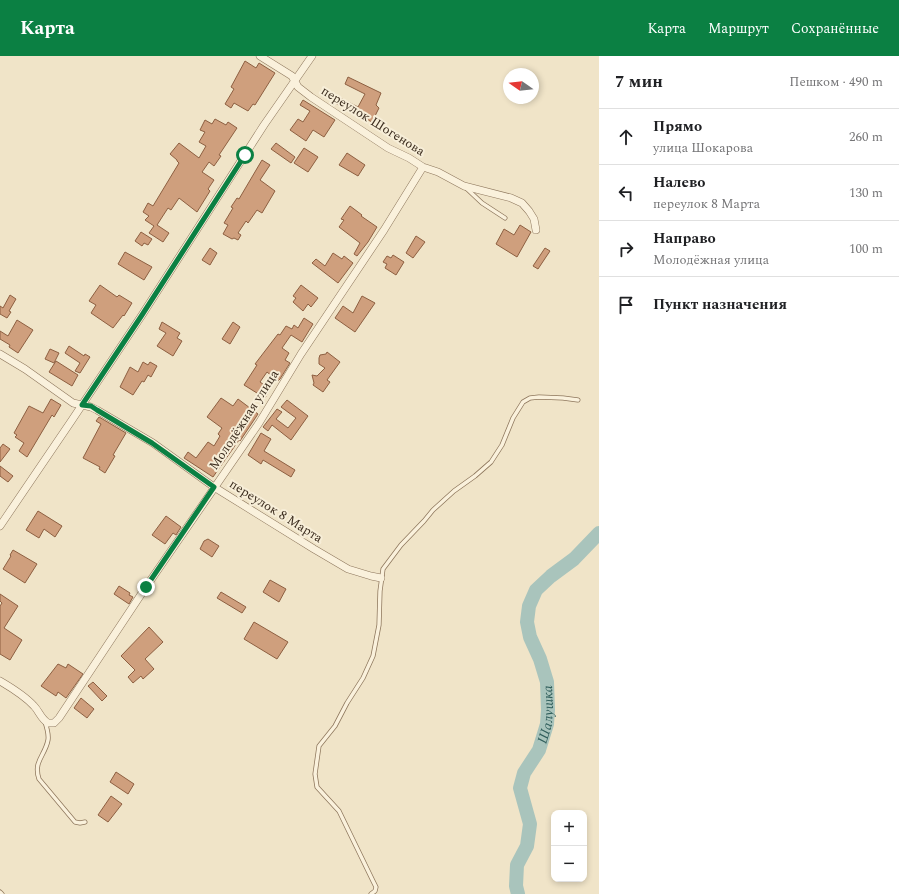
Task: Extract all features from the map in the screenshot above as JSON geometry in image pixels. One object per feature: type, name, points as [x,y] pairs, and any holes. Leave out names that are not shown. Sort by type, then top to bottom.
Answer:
[{"type":"street","name":"переулок Шогенова","points":[[260,56],[292,76],[298,87],[311,97],[388,148],[409,158],[423,167],[438,172],[464,186],[511,198],[522,204],[534,219],[536,230]]},
{"type":"street","points":[[0,526],[50,454],[142,315],[264,124],[312,56]]},
{"type":"street","name":"Молодёжная улица","points":[[44,721],[51,724],[59,718],[258,423],[301,354],[384,230],[423,167]]},
{"type":"street","name":"переулок 8 Марта","points":[[0,354],[25,369],[73,402],[91,406],[146,439],[214,487],[343,566],[357,572],[381,578]]},
{"type":"street","points":[[0,681],[26,698],[36,708],[44,721]]},
{"type":"lane","points":[[464,186],[482,203],[505,218]]},
{"type":"lane","points":[[372,894],[375,892],[376,887],[374,881],[339,811],[317,787],[315,774],[319,746],[335,726],[347,703],[363,678],[373,656],[379,625],[381,578],[383,569],[433,510],[475,476],[498,454],[513,418],[523,402],[530,398],[539,397],[578,400]]},
{"type":"lane","points":[[44,721],[48,731],[48,741],[38,763],[37,772],[39,779],[75,822],[85,822]]},
{"type":"building","points":[[245,61],[256,68],[259,63],[275,73],[255,105],[253,104],[248,111],[234,103],[231,108],[225,104],[234,89],[231,87]]},
{"type":"building","points":[[348,77],[381,93],[376,105],[379,108],[372,122],[335,103],[338,97],[358,107],[365,94],[345,84]]},
{"type":"building","points":[[303,100],[335,120],[324,137],[313,130],[306,141],[290,130],[298,119],[303,122],[310,111],[300,105]]},
{"type":"building","points":[[215,119],[226,125],[228,122],[237,128],[219,155],[221,156],[214,166],[209,162],[202,172],[214,180],[208,189],[210,191],[197,212],[179,198],[171,210],[168,208],[157,225],[169,233],[163,242],[149,233],[154,226],[145,220],[149,216],[143,212],[148,203],[153,206],[179,163],[170,154],[179,143],[199,158],[206,146],[199,142],[205,132],[200,130],[205,120],[212,124]]},
{"type":"building","points":[[276,143],[295,157],[291,163],[271,149]]},
{"type":"building","points":[[304,148],[318,157],[308,172],[294,163]]},
{"type":"building","points":[[347,153],[365,165],[358,176],[339,165]]},
{"type":"building","points":[[262,160],[270,165],[260,180],[275,191],[262,213],[257,210],[248,223],[246,221],[238,233],[241,235],[238,240],[234,238],[232,239],[223,234],[228,225],[224,223],[233,208],[231,207],[237,198],[239,199]]},
{"type":"building","points":[[350,206],[377,227],[357,256],[354,254],[360,243],[339,227],[344,220],[341,219]]},
{"type":"building","points":[[520,225],[531,232],[517,257],[496,244],[504,229],[514,235]]},
{"type":"building","points":[[141,232],[152,239],[148,245],[144,243],[142,246],[135,241]]},
{"type":"building","points":[[416,236],[425,242],[413,258],[406,253]]},
{"type":"building","points":[[210,248],[217,253],[210,265],[202,260]]},
{"type":"building","points":[[545,248],[550,251],[538,269],[533,266]]},
{"type":"building","points":[[125,252],[152,267],[144,280],[118,264]]},
{"type":"building","points":[[333,253],[342,259],[344,256],[353,263],[338,283],[312,263],[316,259],[325,266]]},
{"type":"building","points":[[393,255],[404,262],[396,275],[385,268],[387,264],[383,262],[387,256],[391,258]]},
{"type":"building","points":[[100,285],[117,297],[119,295],[132,303],[124,316],[123,315],[113,328],[91,313],[96,305],[89,301]]},
{"type":"building","points":[[301,285],[318,298],[311,307],[308,304],[303,311],[293,302],[296,298],[293,296]]},
{"type":"building","points":[[10,295],[16,299],[7,318],[0,314],[0,306],[3,308]]},
{"type":"building","points":[[362,296],[375,303],[355,332],[335,318],[343,306],[353,313]]},
{"type":"building","points":[[304,318],[313,324],[302,342],[291,335],[282,348],[289,353],[285,360],[290,363],[280,379],[278,381],[267,372],[260,382],[270,389],[265,398],[244,385],[257,365],[255,364],[278,334],[280,335],[286,326],[292,329],[294,325],[298,328]]},
{"type":"building","points":[[17,320],[33,330],[18,353],[9,347],[10,345],[0,339],[0,331],[8,336]]},
{"type":"building","points":[[162,322],[180,333],[177,338],[182,341],[173,356],[157,346],[166,333],[159,329]]},
{"type":"building","points":[[233,322],[240,327],[230,344],[222,339]]},
{"type":"building","points":[[69,346],[84,356],[85,354],[90,357],[80,373],[75,371],[80,363],[65,353]]},
{"type":"building","points":[[50,349],[59,353],[54,363],[45,359]]},
{"type":"building","points":[[327,352],[340,362],[327,380],[330,382],[323,392],[313,385],[312,375],[317,376],[325,368],[319,364],[319,358],[320,355],[326,354]]},
{"type":"building","points":[[56,361],[78,375],[72,386],[49,372]]},
{"type":"building","points":[[143,362],[148,365],[150,362],[157,366],[151,377],[148,375],[144,382],[142,381],[133,395],[120,387],[130,367],[138,372]]},
{"type":"building","points":[[221,398],[233,406],[238,399],[258,414],[213,477],[184,458],[188,452],[196,458],[208,442],[214,446],[220,436],[218,434],[222,428],[207,417]]},
{"type":"building","points":[[51,399],[61,405],[54,417],[52,415],[27,457],[19,451],[24,443],[15,437],[17,435],[14,433],[29,406],[43,413]]},
{"type":"building","points":[[287,400],[308,416],[291,440],[272,425],[268,431],[263,427],[277,409],[282,412],[276,419],[288,428],[296,418],[281,407]]},
{"type":"building","points":[[99,417],[126,433],[113,455],[115,456],[105,473],[99,469],[100,467],[83,458],[101,424],[96,421]]},
{"type":"building","points":[[261,433],[271,439],[264,451],[295,470],[291,477],[263,460],[261,464],[248,455]]},
{"type":"building","points":[[3,444],[10,449],[0,462],[0,448]]},
{"type":"building","points":[[0,466],[13,476],[8,482],[0,476]]},
{"type":"building","points":[[38,511],[62,526],[55,537],[44,529],[39,538],[26,530]]},
{"type":"building","points":[[166,516],[181,527],[176,535],[173,533],[165,544],[152,535]]},
{"type":"building","points":[[208,539],[219,546],[212,557],[200,549],[204,541]]},
{"type":"building","points":[[13,550],[37,564],[25,583],[3,569]]},
{"type":"building","points":[[270,580],[286,589],[279,602],[263,592]]},
{"type":"building","points":[[119,586],[130,593],[129,595],[133,597],[129,604],[114,594]]},
{"type":"building","points":[[221,592],[246,607],[242,613],[217,598]]},
{"type":"building","points":[[0,594],[18,606],[4,628],[22,640],[10,660],[0,654],[0,606],[2,603],[0,601]]},
{"type":"building","points":[[254,622],[288,642],[277,659],[244,639]]},
{"type":"building","points":[[149,627],[163,642],[145,659],[154,669],[143,679],[141,676],[133,683],[128,677],[135,670],[121,656]]},
{"type":"building","points":[[58,664],[66,668],[68,664],[83,674],[66,698],[58,692],[56,696],[41,686]]},
{"type":"building","points":[[93,682],[107,696],[102,701],[88,686]]},
{"type":"building","points":[[81,698],[94,709],[87,718],[74,708]]},
{"type":"building","points":[[116,772],[134,784],[128,794],[110,782]]},
{"type":"building","points":[[111,796],[122,804],[108,822],[98,815]]},
{"type":"waterway","name":"Шалушка","points":[[518,894],[516,886],[517,865],[527,846],[530,824],[520,788],[524,773],[539,750],[547,724],[548,710],[547,682],[540,659],[530,637],[527,622],[529,606],[536,590],[551,576],[574,559],[599,533]]},
{"type":"route","points":[[146,587],[214,487],[152,443],[91,406],[82,405],[245,155]]}]
